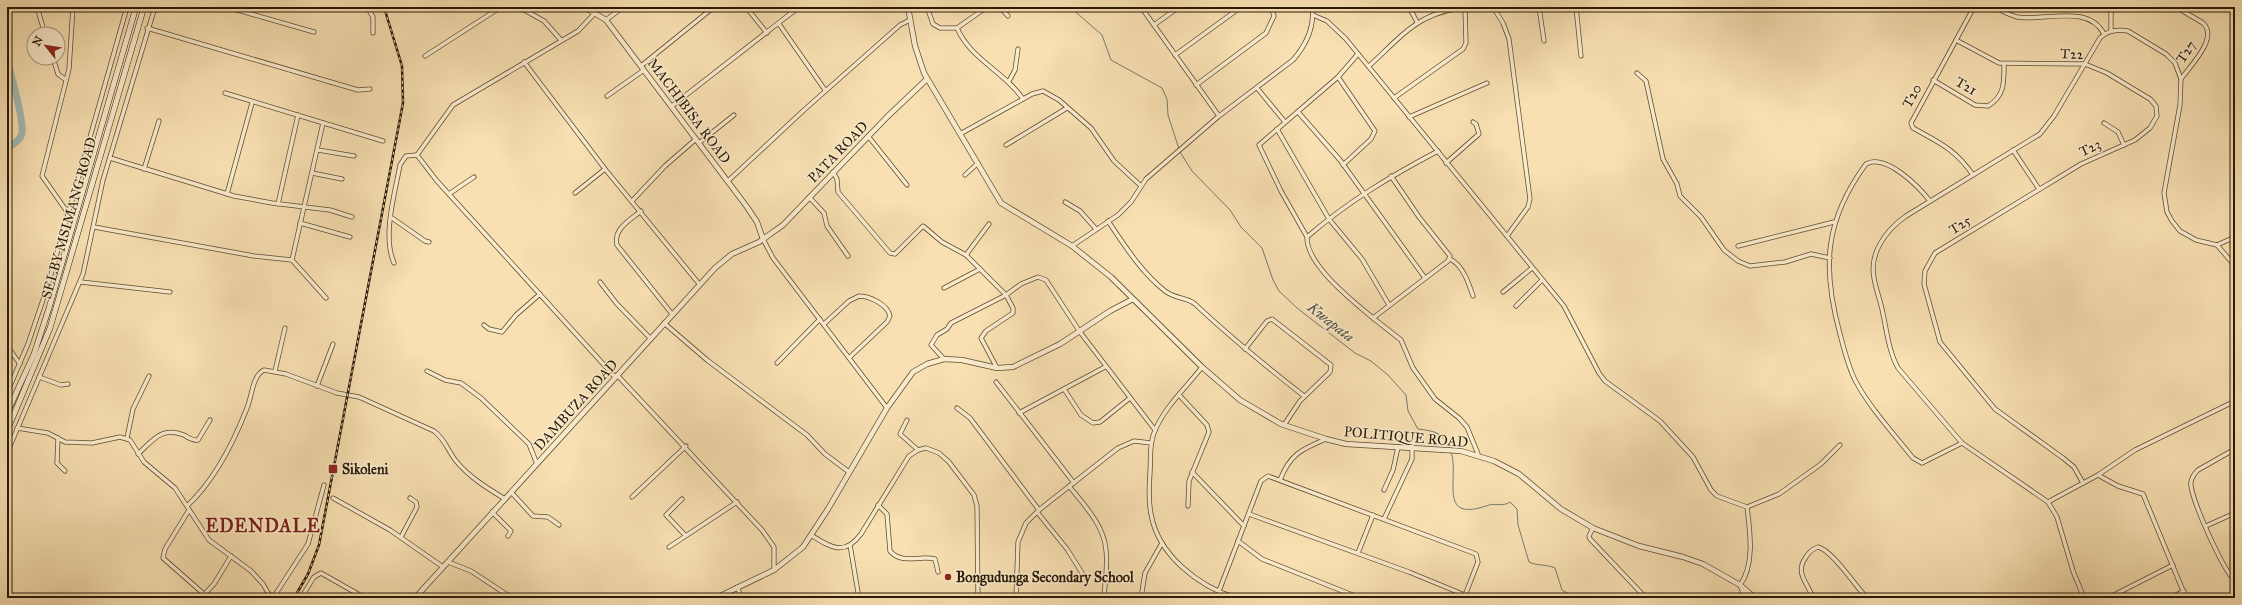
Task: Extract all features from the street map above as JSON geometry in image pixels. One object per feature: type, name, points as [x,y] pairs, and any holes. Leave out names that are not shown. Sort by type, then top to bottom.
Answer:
[{"type":"main road","name":"SELBY MSIMANG ROAD","points":[[7,413],[9,404],[34,354],[49,308],[136,7]]},
{"type":"main road","name":"SELBY MSIMANG ROAD","points":[[7,431],[50,328],[144,7]]},
{"type":"street","points":[[37,7],[43,26]]},
{"type":"street","points":[[68,213],[42,176],[71,57],[73,7]]},
{"type":"street","points":[[7,393],[20,364],[48,285],[127,7]]},
{"type":"street","points":[[7,453],[81,282],[86,266],[103,180],[154,7]]},
{"type":"street","points":[[227,7],[314,32]]},
{"type":"street","points":[[367,7],[373,17],[373,33]]},
{"type":"street","points":[[425,56],[501,7]]},
{"type":"street","points":[[519,7],[544,21],[561,40]]},
{"type":"street","name":"MACHIBISA ROAD","points":[[584,7],[606,20],[728,181],[757,222],[763,239]]},
{"type":"street","points":[[606,20],[622,7]]},
{"type":"street","points":[[607,96],[643,68],[714,7]]},
{"type":"street","points":[[746,7],[767,33]]},
{"type":"street","points":[[672,106],[799,7]]},
{"type":"street","points":[[908,7],[915,46],[927,79],[978,163],[965,175]]},
{"type":"street","points":[[927,7],[931,19],[936,27],[958,28],[987,7]]},
{"type":"street","points":[[1000,7],[1008,16]]},
{"type":"street","points":[[1141,7],[1218,116]]},
{"type":"street","points":[[1154,25],[1179,7]]},
{"type":"street","points":[[1175,55],[1242,7]]},
{"type":"street","points":[[1196,85],[1266,33],[1273,21],[1271,7]]},
{"type":"street","points":[[1072,246],[1108,221],[1131,202],[1141,186],[1218,116],[1257,88],[1301,50],[1309,36],[1313,15],[1312,7]]},
{"type":"street","points":[[1409,7],[1417,22]]},
{"type":"street","points":[[1437,7],[1438,12]]},
{"type":"street","points":[[1369,66],[1417,22],[1438,12],[1465,7],[1475,7]]},
{"type":"street","points":[[1394,98],[1463,49],[1466,42],[1465,7]]},
{"type":"street","points":[[1492,7],[1509,39],[1530,198],[1528,207],[1507,236]]},
{"type":"street","points":[[1539,7],[1544,40]]},
{"type":"street","points":[[1576,7],[1581,56]]},
{"type":"street","name":"T20","points":[[1973,175],[1953,150],[1911,126],[1913,116],[1974,7]]},
{"type":"street","points":[[1993,7],[2016,17],[2083,18],[2098,25],[2104,34]]},
{"type":"street","points":[[2111,7],[2111,31]]},
{"type":"street","name":"T27","points":[[2176,7],[2203,23],[2206,26],[2208,34],[2205,45],[2181,79]]},
{"type":"street","points":[[394,263],[388,244],[400,164],[406,156],[417,155],[453,105],[584,26],[595,13]]},
{"type":"street","points":[[1313,15],[1327,21],[1337,29],[1369,66],[1408,117],[1438,151],[1567,310],[1599,373],[1605,381],[1660,421],[1693,457],[1711,490],[1716,496],[1746,507],[1779,494],[1821,464],[1840,445]]},
{"type":"street","points":[[728,181],[825,90],[900,25],[910,20]]},
{"type":"street","points":[[779,24],[825,90]]},
{"type":"street","points":[[148,28],[358,90],[370,89]]},
{"type":"street","points":[[958,28],[962,39],[980,60],[1009,81],[1023,99]]},
{"type":"street","points":[[2084,598],[2073,571],[2057,517],[2048,502],[1962,443],[1895,363],[1874,276],[1875,256],[1887,232],[1897,222],[2036,137],[2045,129],[2100,38],[2104,34],[2111,31],[2128,31],[2166,54],[2175,63],[2181,79],[2180,104],[2164,193],[2164,201],[2172,222],[2180,231],[2196,240],[2217,245],[2235,266]]},
{"type":"street","name":"T22","points":[[1956,40],[1992,60],[2004,64],[2084,64],[2106,74],[2154,102],[2158,110],[2158,116],[2150,128]]},
{"type":"street","points":[[1009,81],[1015,70],[1018,49]]},
{"type":"street","points":[[1358,54],[1338,77],[1260,143],[1259,146],[1307,238],[1307,242],[1314,257],[1335,285],[1401,340],[1413,368],[1435,399],[1459,418],[1467,427],[1478,454]]},
{"type":"street","points":[[524,62],[605,169],[641,211],[700,285]]},
{"type":"street","name":"T21","points":[[1933,80],[1975,105],[1988,106],[1998,99],[2003,91],[2004,64]]},
{"type":"street","points":[[56,66],[58,74],[66,80]]},
{"type":"street","points":[[1637,73],[1646,81],[1663,159],[1677,184],[1680,196],[1701,217],[1724,250],[1738,261],[1750,266],[1779,263],[1811,254],[1830,258]]},
{"type":"street","points":[[1338,77],[1375,131],[1371,140],[1343,165]]},
{"type":"street","name":"PATA ROAD","points":[[763,239],[783,225],[868,136],[927,79]]},
{"type":"street","points":[[1408,117],[1486,83]]},
{"type":"street","points":[[1257,88],[1286,122]]},
{"type":"street","points":[[960,134],[1023,99],[1042,91],[1053,95],[1091,128],[1114,161],[1141,186]]},
{"type":"street","points":[[225,93],[252,103],[298,115],[323,124],[383,141]]},
{"type":"street","points":[[226,194],[252,103]]},
{"type":"street","points":[[1006,145],[1067,108]]},
{"type":"street","points":[[1298,112],[1343,165],[1425,278]]},
{"type":"street","points":[[278,204],[298,115]]},
{"type":"street","points":[[632,201],[665,166],[698,140],[734,115]]},
{"type":"street","points":[[144,169],[159,121]]},
{"type":"street","points":[[1446,162],[1479,134],[1476,124],[1473,122]]},
{"type":"street","points":[[2104,123],[2118,132],[2124,145]]},
{"type":"street","points":[[292,260],[323,124]]},
{"type":"street","name":"T23","points":[[2039,189],[2081,164],[2135,140],[2150,128]]},
{"type":"street","points":[[1277,129],[1329,219],[1362,259],[1389,304]]},
{"type":"street","points":[[868,136],[907,185]]},
{"type":"street","points":[[318,150],[354,156]]},
{"type":"street","points":[[2013,150],[2039,189]]},
{"type":"street","points":[[1307,238],[1329,219],[1364,193],[1391,176],[1438,151]]},
{"type":"street","points":[[417,155],[422,165],[616,376],[686,446],[774,546],[774,570]]},
{"type":"street","points":[[110,158],[226,194],[278,204],[334,211],[352,217]]},
{"type":"street","points":[[1930,201],[1908,178],[1890,167],[1869,162],[1861,170],[1834,222],[1829,285],[1831,300],[1851,369],[1860,387],[1913,458],[1919,463],[1927,462],[1962,443]]},
{"type":"street","name":"POLITIQUE ROAD","points":[[978,163],[1001,203],[1072,246],[1119,283],[1202,367],[1240,400],[1284,425],[1346,444],[1444,449],[1478,454],[1494,460],[1519,474],[1561,509],[1593,528],[1639,546],[1692,559],[1740,586],[1755,598]]},
{"type":"street","points":[[575,193],[605,169]]},
{"type":"street","points":[[833,172],[837,179],[838,192],[890,253],[895,254],[923,226],[942,242],[966,255],[1006,295],[1013,308],[1013,313],[986,331],[981,338],[997,368]]},
{"type":"street","points":[[312,173],[342,179]]},
{"type":"street","points":[[1391,176],[1419,217],[1449,254],[1450,259],[1456,262],[1464,274],[1473,296]]},
{"type":"street","points":[[449,194],[474,177]]},
{"type":"street","name":"T25","points":[[2039,189],[1931,256],[1923,277],[1927,300],[1940,342],[1995,409],[2074,467],[2083,483]]},
{"type":"street","points":[[809,198],[824,213],[827,226],[848,256]]},
{"type":"street","points":[[1065,202],[1080,211],[1096,229]]},
{"type":"street","points":[[641,211],[619,230],[616,237],[617,245],[672,314]]},
{"type":"street","points":[[392,218],[424,241],[429,242]]},
{"type":"street","points":[[1108,221],[1127,251],[1160,286],[1172,296],[1194,303],[1245,349],[1304,396]]},
{"type":"street","points":[[1738,246],[1834,222]]},
{"type":"street","points":[[300,223],[350,236]]},
{"type":"street","points":[[966,255],[989,224]]},
{"type":"street","points":[[94,227],[254,256],[292,260],[326,298]]},
{"type":"street","points":[[2217,245],[2235,237]]},
{"type":"street","points":[[763,239],[773,258],[850,357],[887,408]]},
{"type":"street","name":"DAMBUZA ROAD","points":[[415,598],[700,285],[729,256],[763,239]]},
{"type":"street","points":[[1373,318],[1389,304],[1450,259]]},
{"type":"street","points":[[1503,292],[1532,268]]},
{"type":"street","points":[[944,288],[980,269]]},
{"type":"street","points":[[944,359],[931,345],[937,335],[947,330],[954,321],[1006,295],[1029,280],[1042,278],[1049,285],[1105,367],[1155,430]]},
{"type":"street","points":[[1516,306],[1542,280]]},
{"type":"street","points":[[81,282],[170,292]]},
{"type":"street","points":[[600,282],[617,304],[650,339]]},
{"type":"street","points":[[484,325],[489,330],[502,332],[516,315],[540,294]]},
{"type":"street","points":[[824,324],[849,301],[859,296],[866,296],[886,308],[889,314],[887,322],[850,357]]},
{"type":"street","points":[[716,598],[774,570],[796,553],[811,535],[887,408],[912,372],[928,364],[944,359],[962,360],[997,368],[1019,366],[1080,332],[1110,311],[1134,299]]},
{"type":"street","points":[[777,363],[820,318]]},
{"type":"street","points":[[1245,349],[1267,321],[1272,319],[1332,366],[1330,372],[1304,396],[1284,425]]},
{"type":"street","points":[[664,323],[712,364],[807,435],[825,454],[849,472]]},
{"type":"street","points":[[275,372],[284,328]]},
{"type":"street","points":[[316,386],[333,344]]},
{"type":"street","points":[[7,346],[20,364]]},
{"type":"street","points":[[1019,413],[1105,367]]},
{"type":"street","points":[[1202,367],[1169,406],[1155,430],[1151,443],[1150,505],[1154,526],[1162,543],[1188,573],[1219,591],[1236,598]]},
{"type":"street","points":[[205,595],[163,558],[165,549],[188,508],[208,484],[227,452],[247,408],[258,374],[264,370],[275,372],[336,393],[363,398],[434,431],[441,437],[453,458],[465,471],[486,488],[505,498]]},
{"type":"street","points":[[427,371],[445,380],[463,384],[489,404],[529,444],[537,464]]},
{"type":"street","points":[[127,438],[134,409],[149,376]]},
{"type":"street","points":[[39,377],[61,385],[68,384]]},
{"type":"street","points":[[996,382],[1074,483]]},
{"type":"street","points":[[1064,389],[1081,415],[1093,423],[1100,422],[1130,398]]},
{"type":"street","points":[[1179,395],[1209,428],[1208,437],[1189,481],[1188,506]]},
{"type":"street","points":[[2048,502],[2098,475],[2135,450],[2235,401]]},
{"type":"street","points":[[957,408],[970,418],[1067,549],[1082,573]]},
{"type":"street","points":[[138,454],[158,434],[165,432],[178,433],[197,441],[210,420]]},
{"type":"street","points":[[907,420],[900,434],[918,450]]},
{"type":"street","points":[[17,428],[48,433],[65,442],[92,442],[120,437],[127,438],[147,465],[175,488],[209,540],[258,577],[272,598],[308,544],[324,485]]},
{"type":"street","points":[[58,438],[57,463],[65,471]]},
{"type":"street","points":[[1280,480],[1289,460],[1309,445],[1326,439]]},
{"type":"street","points":[[1016,598],[1019,537],[1026,523],[1038,511],[1069,486],[1125,444],[1138,441],[1151,443]]},
{"type":"street","points":[[632,497],[686,446]]},
{"type":"street","points":[[1384,490],[1393,470],[1398,447]]},
{"type":"street","points":[[1384,519],[1412,459],[1412,447]]},
{"type":"street","points":[[811,535],[831,547],[840,548],[850,545],[861,534],[905,460],[918,450],[931,449],[944,456],[976,499],[978,598]]},
{"type":"street","points":[[2235,449],[2202,466],[2194,474],[2191,486],[2217,553],[2230,576],[2235,580]]},
{"type":"street","points":[[1192,472],[1244,526]]},
{"type":"street","points":[[2098,475],[2118,486],[2142,494],[2186,598]]},
{"type":"street","points":[[1219,591],[1238,541],[1264,477],[1270,476],[1476,554],[1478,562],[1464,596],[1358,553],[1249,514]]},
{"type":"street","points":[[1069,486],[1094,519],[1103,535],[1106,556],[1104,597]]},
{"type":"street","points":[[511,492],[533,516],[548,517],[559,525]]},
{"type":"street","points":[[333,498],[401,537],[443,567]]},
{"type":"street","points":[[401,537],[417,507],[416,502],[410,498]]},
{"type":"street","points":[[682,499],[666,515],[684,535]]},
{"type":"street","points":[[669,547],[684,535],[736,502]]},
{"type":"street","points":[[878,505],[887,514],[888,547],[893,554],[902,559],[921,557],[934,559],[938,572]]},
{"type":"street","points":[[1745,598],[1740,586],[1746,574],[1750,552],[1746,507]]},
{"type":"street","points":[[492,512],[511,531],[508,536]]},
{"type":"street","points":[[2206,526],[2235,513]]},
{"type":"street","points":[[1358,553],[1373,515]]},
{"type":"street","points":[[1593,528],[1589,536],[1590,539],[1646,598]]},
{"type":"street","points":[[1238,541],[1262,558],[1360,598]]},
{"type":"street","points":[[1141,598],[1144,573],[1162,543]]},
{"type":"street","points":[[850,545],[859,598]]},
{"type":"street","points":[[1813,598],[1801,573],[1800,567],[1809,553],[1818,548],[1824,550],[1835,561],[1867,598]]},
{"type":"street","points":[[201,598],[214,584],[231,556]]},
{"type":"street","points":[[448,562],[476,574],[512,598]]},
{"type":"street","points":[[2108,598],[2173,565]]},
{"type":"street","points":[[301,598],[314,577],[321,573],[365,598]]},
{"type":"street","points":[[737,587],[742,598]]},
{"type":"street","points":[[2170,598],[2184,591]]},
{"type":"waterway","name":"Kwapata","points":[[1070,7],[1102,35],[1111,60],[1162,88],[1167,99],[1168,115],[1179,149]]},
{"type":"waterway","points":[[7,17],[7,41]]},
{"type":"waterway","points":[[7,60],[22,126],[20,138],[7,148]]},
{"type":"waterway","name":"Kwapata","points":[[1180,152],[1192,171],[1230,210],[1241,227],[1262,248],[1273,280],[1279,291],[1297,308],[1355,353],[1371,361],[1388,375],[1406,395],[1408,411],[1418,429],[1434,432],[1442,436],[1450,449]]},
{"type":"waterway","name":"Kwapata","points":[[1451,452],[1453,463],[1453,485],[1456,503],[1462,508],[1473,509],[1510,502],[1517,509],[1518,525],[1529,562],[1555,568],[1562,590],[1575,598]]},
{"type":"railway","points":[[294,598],[308,574],[319,545],[403,103],[402,66],[384,7]]},
{"type":"place","name":"Sikoleni","points":[[333,469]]},
{"type":"place","name":"Bongudunga Secondary School","points":[[948,577]]},
{"type":"district","name":"EDENDALE","points":[[263,526]]}]
